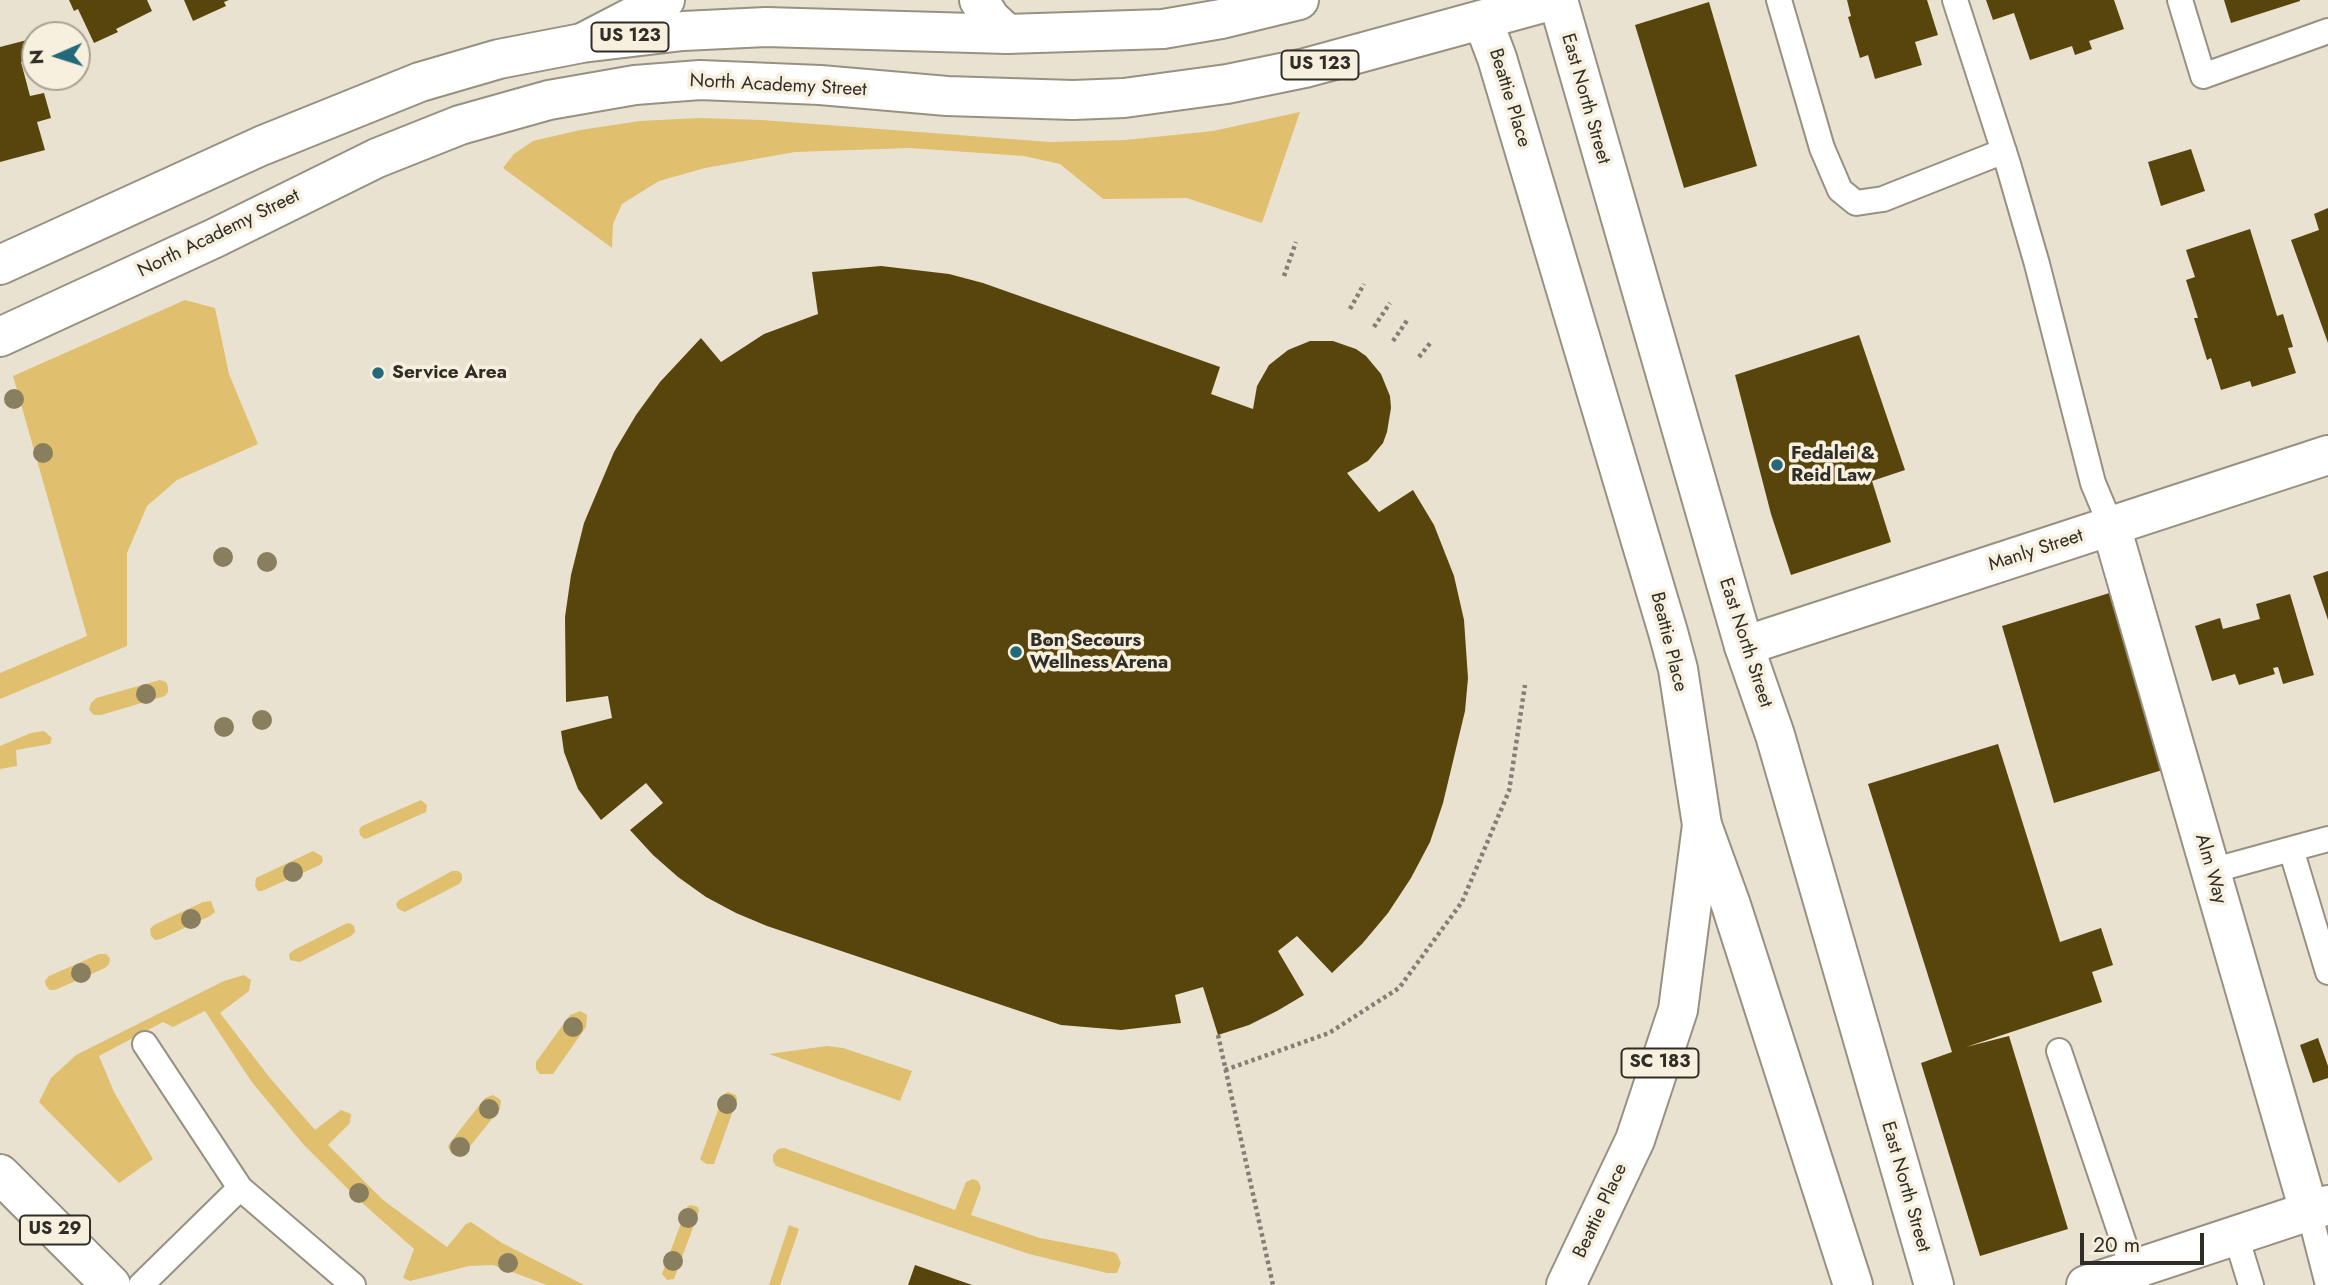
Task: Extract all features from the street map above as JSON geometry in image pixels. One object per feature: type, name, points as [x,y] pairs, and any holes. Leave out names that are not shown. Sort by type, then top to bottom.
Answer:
[{"type":"main road","points":[[582,43],[665,0]]},
{"type":"main road","points":[[979,0],[990,18],[1007,34]]},
{"type":"main road","name":"US 123","points":[[0,265],[261,146],[420,82],[499,58],[582,43],[682,31],[766,27],[1007,34],[1163,29],[1221,19],[1299,0]]},
{"type":"main road","name":"North Academy Street","points":[[0,337],[215,238],[377,158],[460,125],[549,100],[635,85],[700,80],[820,85],[971,97],[1073,100],[1124,98],[1227,84],[1305,68],[1480,10],[1556,0]]},
{"type":"main road","name":"East North Street","points":[[1556,0],[1744,646],[1775,735],[1934,1285]]},
{"type":"main road","name":"Beattie Place","points":[[1480,10],[1501,71],[1672,645],[1702,825],[1678,1010],[1635,1140],[1566,1285]]},
{"type":"main road","name":"Manly Street","points":[[1744,646],[2328,456]]},
{"type":"main road","name":"Alm Way","points":[[2111,526],[2211,871],[2318,1208]]},
{"type":"main road","points":[[1702,825],[1731,905],[1853,1285]]},
{"type":"main road","name":"US 29","points":[[0,1174],[111,1285]]},
{"type":"main road","points":[[2086,1285],[2136,1277],[2236,1236],[2318,1208]]},
{"type":"lane","points":[[1779,0],[1822,148],[1840,190],[1856,203],[1883,199],[2004,151]]},
{"type":"lane","points":[[1955,0],[2004,151],[2053,322],[2093,483],[2111,526]]},
{"type":"lane","points":[[2180,0],[2203,76],[2328,32]]},
{"type":"lane","points":[[2211,871],[2328,839]]},
{"type":"lane","points":[[2291,849],[2328,972]]},
{"type":"lane","points":[[145,1044],[240,1188],[353,1285]]},
{"type":"lane","points":[[2059,1051],[2136,1277]]},
{"type":"lane","points":[[141,1285],[240,1188]]},
{"type":"lane","points":[[2318,1208],[2328,1285]]},
{"type":"lane","points":[[2236,1236],[2251,1285]]},
{"type":"path","points":[[1284,276],[1296,243]]},
{"type":"path","points":[[1350,309],[1364,284]]},
{"type":"path","points":[[1374,327],[1390,303]]},
{"type":"path","points":[[1393,341],[1408,319]]},
{"type":"path","points":[[1419,357],[1431,342]]},
{"type":"path","points":[[1226,1070],[1329,1033],[1399,988],[1462,902],[1509,790],[1525,685]]},
{"type":"path","points":[[1218,1035],[1273,1285]]},
{"type":"shaded area","points":[[1300,112],[1262,223],[1187,198],[1103,199],[1060,164],[1024,156],[910,148],[795,152],[705,168],[659,181],[622,204],[613,224],[612,248],[503,168],[514,154],[533,141],[580,130],[640,121],[699,118],[762,120],[1050,142],[1125,140],[1213,131]]},
{"type":"shaded area","points":[[185,300],[215,308],[229,374],[258,444],[177,480],[147,506],[127,553],[127,646],[0,699],[0,673],[87,636],[13,376]]},
{"type":"shaded area","points":[[160,680],[166,682],[168,687],[165,696],[101,715],[94,715],[89,710],[96,698]]},
{"type":"shaded area","points":[[44,731],[52,738],[50,744],[16,750],[17,766],[0,769],[0,746],[31,733]]},
{"type":"shaded area","points":[[421,800],[427,805],[426,812],[368,838],[364,839],[360,835],[362,826]]},
{"type":"shaded area","points":[[313,851],[322,856],[320,865],[258,891],[255,886],[256,878]]},
{"type":"shaded area","points":[[452,871],[462,874],[459,884],[405,912],[398,909],[396,904],[399,900]]},
{"type":"shaded area","points":[[211,901],[215,912],[210,916],[161,939],[155,940],[151,936],[150,929],[154,925],[203,902]]},
{"type":"shaded area","points":[[350,923],[355,932],[351,936],[300,962],[290,960],[289,954],[294,950]]},
{"type":"shaded area","points":[[99,954],[106,954],[110,958],[105,968],[55,990],[46,986],[45,981],[49,976]]},
{"type":"shaded area","points":[[244,975],[251,980],[249,991],[220,1013],[270,1078],[315,1130],[341,1110],[351,1114],[350,1123],[328,1145],[383,1200],[447,1247],[466,1224],[471,1222],[502,1243],[584,1285],[547,1285],[493,1265],[469,1266],[410,1281],[403,1278],[414,1249],[360,1201],[303,1144],[251,1081],[205,1011],[173,1027],[163,1022],[99,1056],[114,1092],[153,1159],[119,1183],[39,1102],[51,1078],[76,1055],[224,981]]},
{"type":"shaded area","points":[[580,1011],[587,1015],[586,1027],[553,1074],[540,1074],[536,1069],[536,1062],[570,1015]]},
{"type":"shaded area","points":[[827,1046],[843,1048],[912,1071],[900,1101],[769,1054]]},
{"type":"shaded area","points":[[728,1092],[736,1095],[737,1099],[714,1164],[706,1164],[700,1159],[724,1094]]},
{"type":"shaded area","points":[[493,1095],[501,1100],[500,1109],[463,1155],[452,1154],[449,1144],[485,1098]]},
{"type":"shaded area","points":[[784,1148],[955,1210],[966,1182],[973,1179],[978,1181],[981,1188],[971,1215],[1040,1238],[1113,1252],[1121,1263],[1117,1273],[1107,1273],[1029,1254],[944,1225],[776,1166],[773,1155],[778,1149]]},
{"type":"shaded area","points":[[690,1205],[698,1207],[699,1211],[674,1279],[667,1280],[662,1274]]},
{"type":"shaded area","points":[[789,1225],[799,1229],[780,1285],[769,1285]]},
{"type":"building","points":[[69,0],[147,0],[152,11],[94,43],[91,37],[91,21],[84,21],[78,9],[74,11]]},
{"type":"building","points":[[184,0],[229,0],[224,2],[226,6],[193,21]]},
{"type":"building","points":[[1847,0],[1927,0],[1938,35],[1915,42],[1922,65],[1875,79],[1868,55],[1860,58],[1848,17],[1851,16]]},
{"type":"building","points":[[1986,0],[2114,0],[2124,29],[2089,41],[2092,49],[2075,55],[2072,46],[2030,60],[2014,13],[1993,20]]},
{"type":"building","points":[[2224,0],[2300,0],[2300,1],[2231,23]]},
{"type":"building","points":[[1709,2],[1757,166],[1684,188],[1635,25]]},
{"type":"building","points":[[21,42],[21,91],[29,91],[30,96],[44,93],[51,118],[37,122],[45,150],[0,162],[0,47]]},
{"type":"building","points":[[2191,149],[2205,191],[2161,206],[2148,162]]},
{"type":"building","points":[[2328,208],[2328,343],[2291,240],[2319,230],[2314,214]]},
{"type":"building","points":[[2250,229],[2277,316],[2283,314],[2293,347],[2288,348],[2296,373],[2252,387],[2250,381],[2221,390],[2211,358],[2207,360],[2194,318],[2198,318],[2186,280],[2195,277],[2186,250]]},
{"type":"building","name":"Bon Secours Wellness Arena","points":[[881,266],[949,274],[983,283],[1220,367],[1211,394],[1253,409],[1257,386],[1269,365],[1288,350],[1310,341],[1333,341],[1356,349],[1366,356],[1381,374],[1390,396],[1387,432],[1383,443],[1368,461],[1347,473],[1379,512],[1413,490],[1434,525],[1454,576],[1464,620],[1468,678],[1465,711],[1443,803],[1430,842],[1411,878],[1388,913],[1362,944],[1332,973],[1297,936],[1278,951],[1304,995],[1277,1011],[1249,1025],[1218,1035],[1203,987],[1175,995],[1181,1023],[1121,1030],[1061,1025],[767,926],[736,913],[706,897],[678,877],[630,830],[663,803],[646,783],[601,820],[578,789],[564,752],[561,731],[612,718],[608,696],[566,702],[565,617],[571,575],[584,523],[614,452],[660,382],[701,338],[721,362],[764,334],[818,314],[812,272]]},
{"type":"building","points":[[1859,335],[1905,470],[1872,481],[1891,542],[1791,575],[1771,514],[1735,375]]},
{"type":"building","points":[[2328,571],[2328,620],[2313,576]]},
{"type":"building","points":[[2116,591],[2169,768],[2054,803],[2002,626]]},
{"type":"building","points":[[2290,594],[2314,675],[2283,684],[2278,667],[2273,668],[2275,674],[2239,685],[2235,674],[2212,681],[2195,626],[2220,618],[2223,629],[2260,619],[2256,604]]},
{"type":"building","points":[[1998,744],[2060,942],[2101,928],[2113,965],[2092,972],[2102,1002],[1966,1047],[2009,1036],[2068,1229],[1980,1256],[1921,1063],[1952,1052],[1868,784]]},
{"type":"building","points":[[2318,1038],[2328,1066],[2328,1078],[2313,1083],[2300,1045]]},
{"type":"building","points":[[915,1265],[972,1285],[908,1285]]},
{"type":"place","name":"Service Area","points":[[378,373]]},
{"type":"place","name":"Fedalei & Reid Law","points":[[1777,465]]},
{"type":"place","name":"Bon Secours Wellness Arena","points":[[1016,652]]}]
